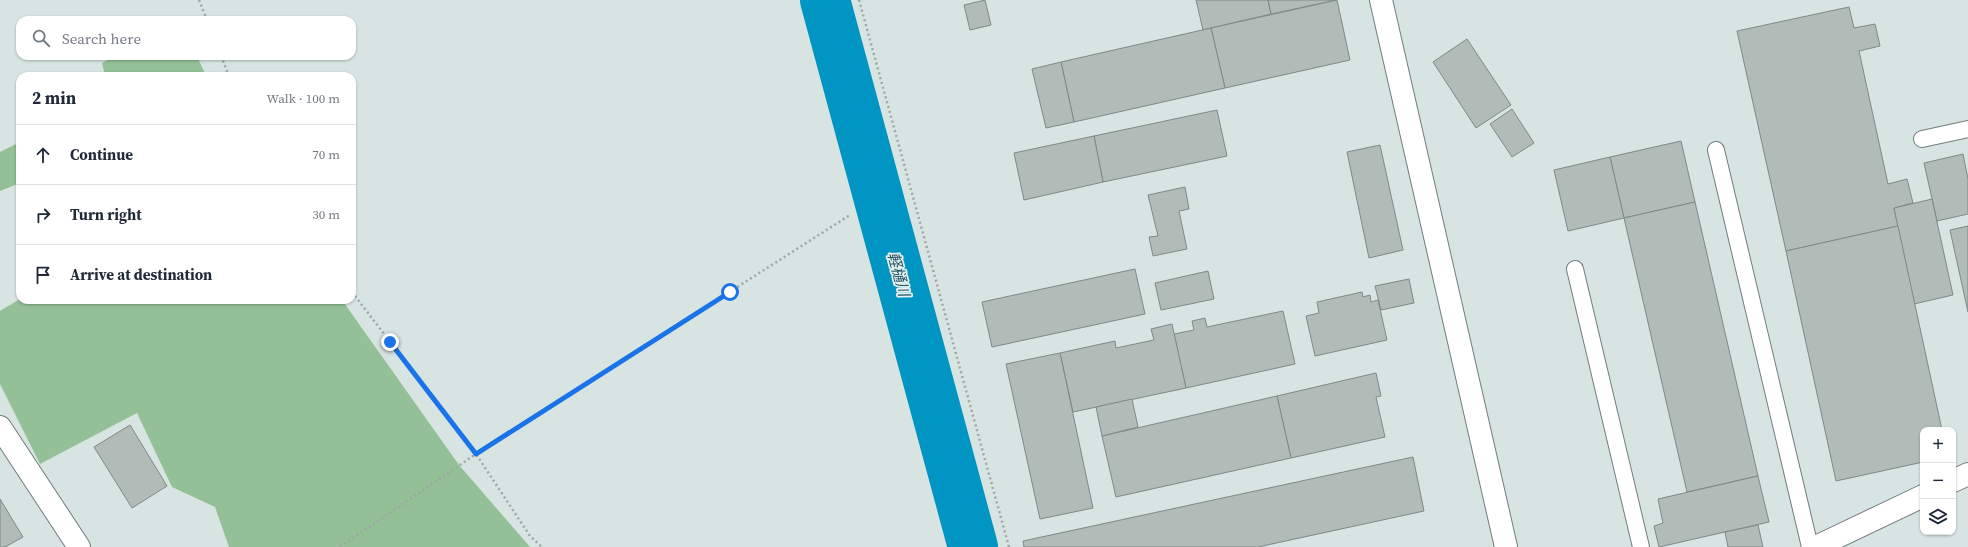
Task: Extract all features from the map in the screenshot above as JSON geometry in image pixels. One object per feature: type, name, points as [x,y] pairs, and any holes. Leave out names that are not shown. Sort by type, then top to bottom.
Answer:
[{"type":"street","points":[[1381,0],[1506,547]]},
{"type":"street","points":[[0,427],[79,547]]},
{"type":"street","points":[[1956,480],[1968,474]]},
{"type":"street","points":[[1816,547],[1920,497]]},
{"type":"lane","points":[[1922,139],[1968,129]]},
{"type":"lane","points":[[1716,150],[1810,547]]},
{"type":"lane","points":[[1574,269],[1641,547]]},
{"type":"path","points":[[200,0],[206,16]]},
{"type":"path","points":[[859,0],[1009,547]]},
{"type":"path","points":[[222,60],[227,72]]},
{"type":"path","points":[[340,547],[476,454],[850,215]]},
{"type":"path","points":[[356,297],[476,454],[530,536],[542,547]]},
{"type":"green space","points":[[108,60],[199,60],[204,72],[104,72],[102,63]]},
{"type":"green space","points":[[16,144],[16,185],[0,191],[0,152]]},
{"type":"green space","points":[[16,301],[16,304],[345,304],[459,465],[530,547],[229,547],[215,507],[172,487],[137,413],[40,464],[0,384],[0,311]]},
{"type":"building","points":[[985,0],[991,25],[970,30],[964,5]]},
{"type":"building","points":[[1196,0],[1268,0],[1271,14],[1203,30]]},
{"type":"building","points":[[1268,0],[1337,0],[1271,14]]},
{"type":"building","points":[[1337,0],[1350,60],[1225,88],[1211,28]]},
{"type":"building","points":[[1849,7],[1854,28],[1875,24],[1880,46],[1859,51],[1888,184],[1907,179],[1913,203],[1894,208],[1898,226],[1786,251],[1737,31]]},
{"type":"building","points":[[1211,28],[1225,88],[1074,122],[1061,62]]},
{"type":"building","points":[[1467,39],[1511,105],[1476,128],[1433,62]]},
{"type":"building","points":[[1061,62],[1074,122],[1046,128],[1032,69]]},
{"type":"building","points":[[1512,109],[1534,143],[1512,157],[1490,124]]},
{"type":"building","points":[[1217,110],[1227,156],[1103,182],[1094,136]]},
{"type":"building","points":[[1094,136],[1103,182],[1024,200],[1014,153]]},
{"type":"building","points":[[1681,141],[1695,202],[1624,218],[1610,157]]},
{"type":"building","points":[[1380,145],[1403,250],[1369,258],[1347,152]]},
{"type":"building","points":[[1963,154],[1968,179],[1968,214],[1937,221],[1924,163]]},
{"type":"building","points":[[1610,157],[1624,218],[1568,231],[1554,170]]},
{"type":"building","points":[[1185,187],[1189,209],[1179,211],[1187,249],[1153,256],[1149,237],[1158,236],[1148,195]]},
{"type":"building","points":[[1932,199],[1953,295],[1914,304],[1894,208]]},
{"type":"building","points":[[1695,202],[1758,476],[1687,492],[1624,218]]},
{"type":"building","points":[[1898,226],[1941,427],[1920,427],[1920,463],[1836,481],[1786,251]]},
{"type":"building","points":[[1968,226],[1968,312],[1950,230]]},
{"type":"building","points":[[1135,269],[1145,314],[992,347],[982,302]]},
{"type":"building","points":[[1208,271],[1214,299],[1161,310],[1155,283]]},
{"type":"building","points":[[1409,279],[1414,303],[1381,310],[1375,286]]},
{"type":"building","points":[[1362,292],[1363,297],[1370,295],[1371,302],[1378,300],[1387,340],[1315,356],[1306,316],[1319,313],[1317,302]]},
{"type":"building","points":[[1283,311],[1295,364],[1186,388],[1174,334],[1194,330],[1192,321],[1205,318],[1207,327]]},
{"type":"building","points":[[1172,324],[1186,388],[1073,412],[1060,353],[1115,341],[1116,348],[1154,340],[1151,329]]},
{"type":"building","points":[[1060,353],[1093,508],[1040,519],[1006,364]]},
{"type":"building","points":[[1376,373],[1381,396],[1376,397],[1385,437],[1291,458],[1277,396]]},
{"type":"building","points":[[1277,396],[1291,458],[1116,497],[1102,436]]},
{"type":"building","points":[[1132,399],[1138,427],[1102,436],[1096,407]]},
{"type":"building","points":[[130,425],[167,486],[132,508],[94,447]]},
{"type":"building","points":[[1413,457],[1424,511],[1258,547],[1024,547],[1023,541]]},
{"type":"building","points":[[1758,476],[1769,522],[1659,547],[1654,526],[1663,523],[1658,499]]},
{"type":"building","points":[[0,499],[23,537],[5,547],[0,547]]},
{"type":"building","points":[[1758,525],[1763,547],[1728,547],[1725,532]]},
{"type":"waterway","name":"軽樋川","points":[[825,0],[973,547]]},
{"type":"route","points":[[390,342],[476,454],[730,292]]}]
